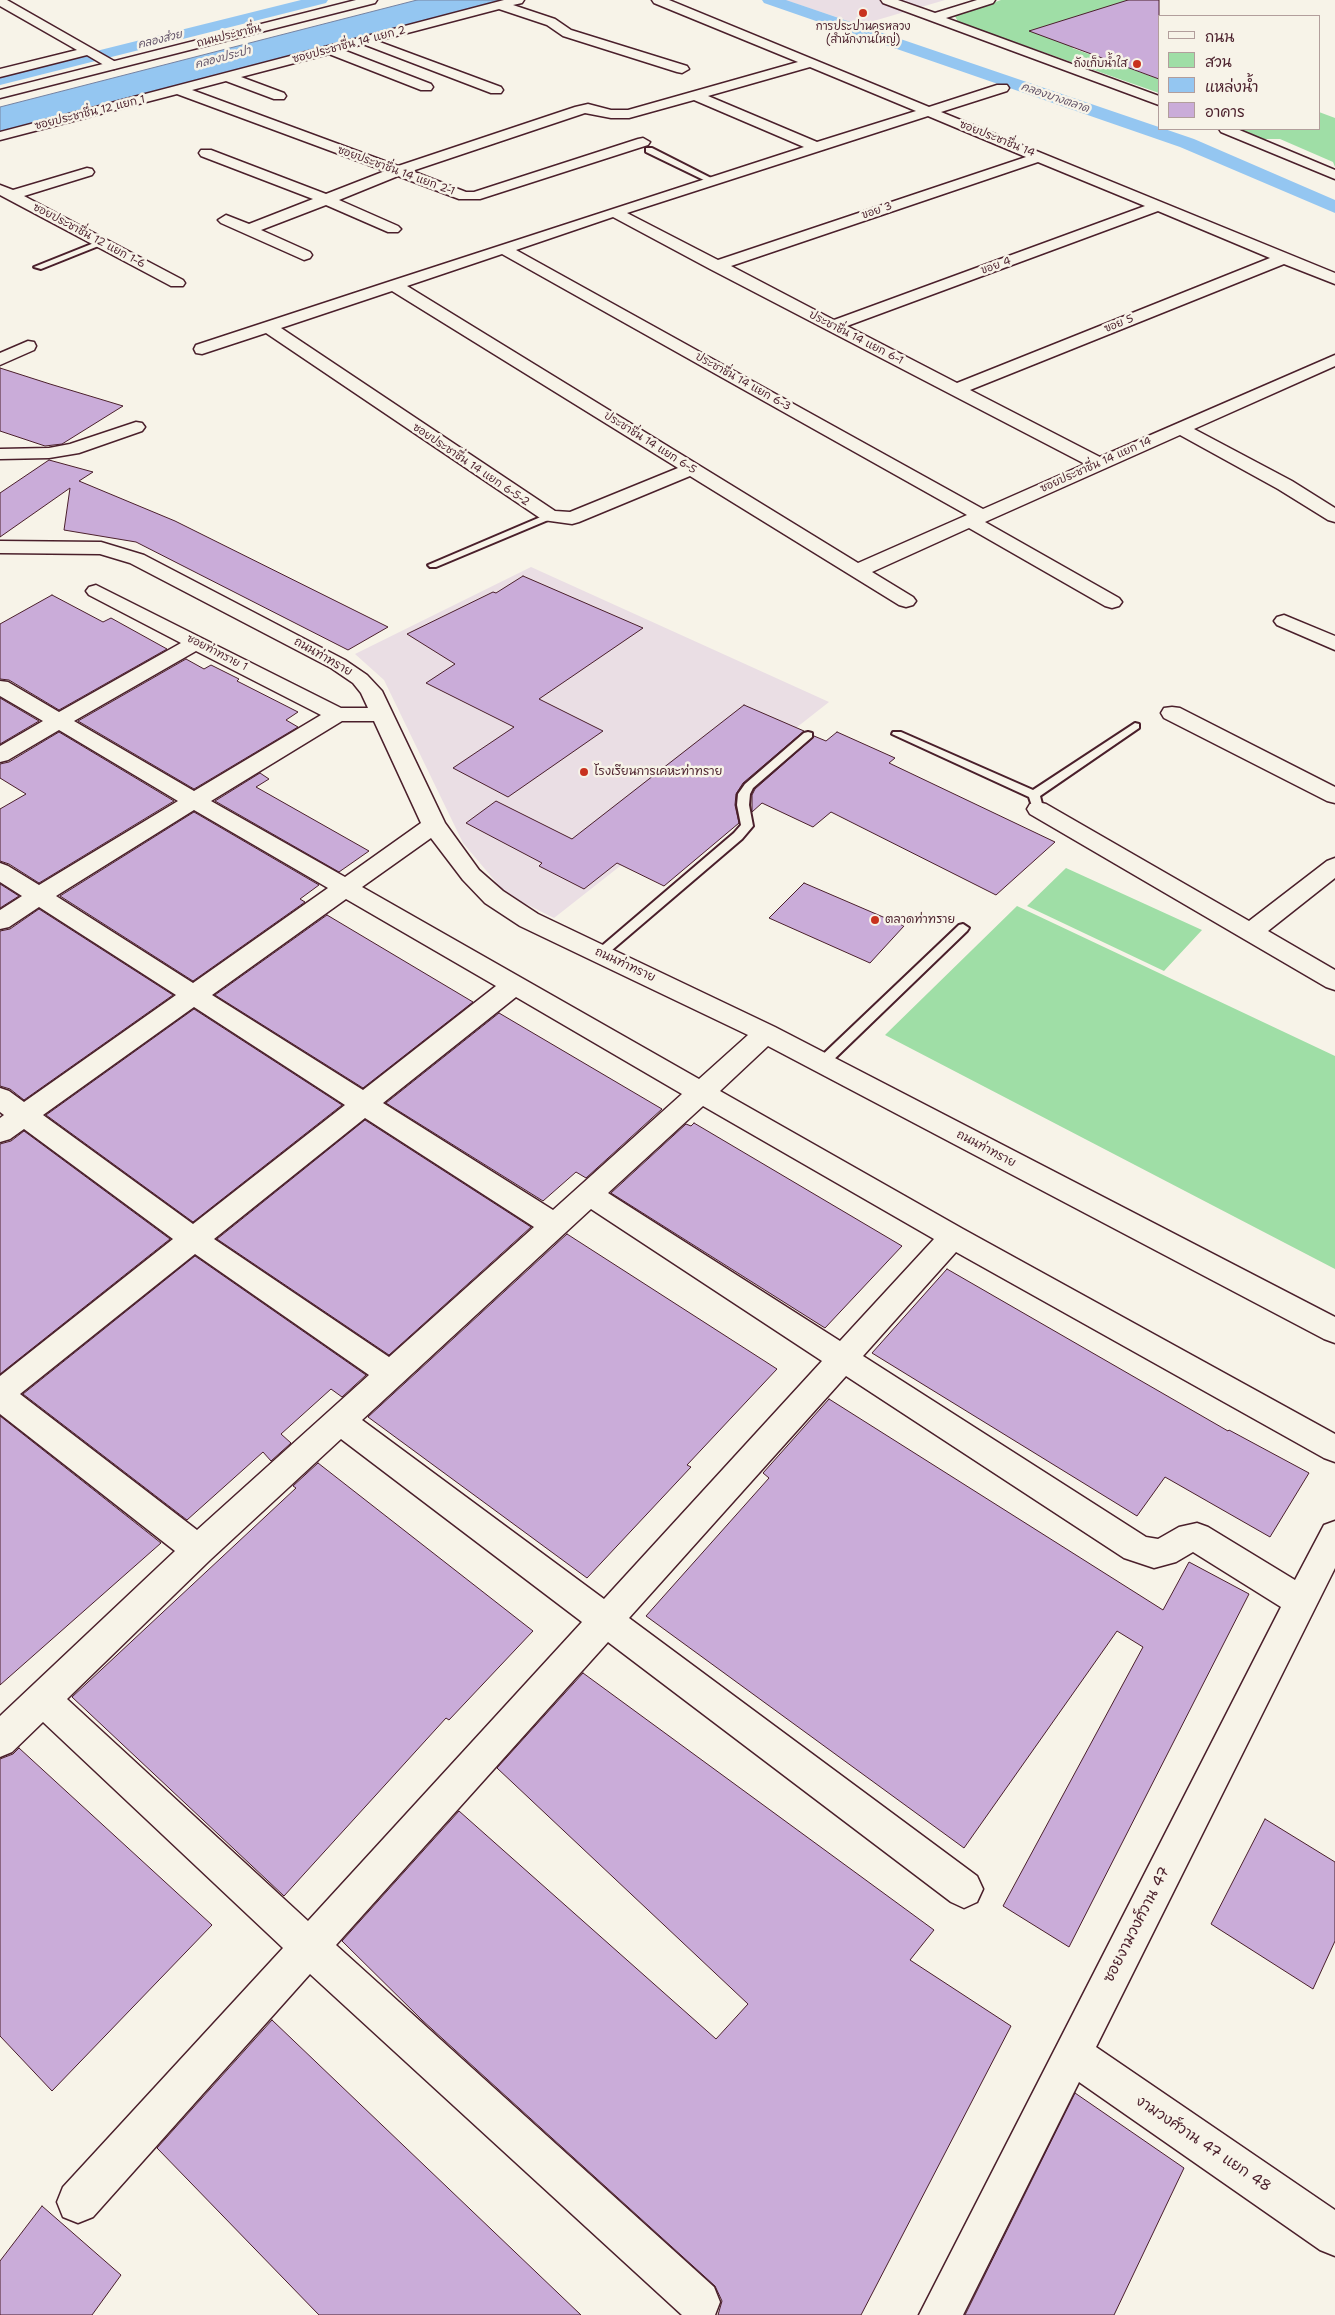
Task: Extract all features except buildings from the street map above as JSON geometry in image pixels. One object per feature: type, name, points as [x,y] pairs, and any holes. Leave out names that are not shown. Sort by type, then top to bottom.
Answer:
[{"type":"street","name":"ถนนประชาชื่น","points":[[3,92],[109,63],[371,0]]},
{"type":"street","name":"ซอยประชาชื่น 14 แยก 2","points":[[180,90],[518,0]]},
{"type":"street","name":"ซอยประชาชื่น 14","points":[[658,0],[1335,279]]},
{"type":"street","points":[[887,0],[1158,101]]},
{"type":"street","points":[[936,17],[989,0]]},
{"type":"street","points":[[0,1],[109,63]]},
{"type":"street","points":[[500,5],[551,22],[567,32],[682,69]]},
{"type":"street","points":[[366,40],[496,90]]},
{"type":"street","points":[[331,50],[426,87]]},
{"type":"street","points":[[0,72],[89,52]]},
{"type":"street","points":[[248,230],[396,172],[580,110],[597,109],[620,116],[810,63]]},
{"type":"street","points":[[229,77],[279,96]]},
{"type":"street","points":[[202,349],[712,180],[1002,88]]},
{"type":"street","name":"ซอยประชาชื่น 12 แยก 1","points":[[0,136],[180,90]]},
{"type":"street","name":"ซอยประชาชื่น 14 แยก 2-1","points":[[180,90],[455,194],[476,196],[646,146]]},
{"type":"street","points":[[696,96],[816,147]]},
{"type":"street","points":[[1228,130],[1335,175]]},
{"type":"street","points":[[206,153],[325,199],[393,229]]},
{"type":"street","name":"ขอย 3","points":[[716,266],[1039,157]]},
{"type":"street","points":[[6,192],[86,172]]},
{"type":"street","name":"ซอยประชาชื่น 12 แยก 1-6","points":[[6,192],[177,284]]},
{"type":"street","name":"ขอย 4","points":[[833,326],[1159,206]]},
{"type":"street","name":"ประชาชื่น 14 แยก 6-1","points":[[614,212],[1098,464]]},
{"type":"street","points":[[226,220],[304,256]]},
{"type":"street","name":"ประชาชื่น 14 แยก 6-3","points":[[504,249],[976,519],[1112,602]]},
{"type":"street","name":"ฃอย 5","points":[[955,390],[1284,258]]},
{"type":"street","name":"ประชาชื่น 14 แยก 6-5","points":[[394,285],[906,601]]},
{"type":"street","name":"ซอยประชาชื่น 14 แยก 6-5-2","points":[[268,327],[550,516]]},
{"type":"street","points":[[0,360],[28,346]]},
{"type":"street","name":"ซอยประชาชื่น 14 แยก 14","points":[[857,571],[1335,360]]},
{"type":"street","points":[[1314,369],[1335,378]]},
{"type":"street","points":[[0,454],[49,453],[72,449],[136,427]]},
{"type":"street","points":[[1180,428],[1335,516]]},
{"type":"street","points":[[550,516],[572,518],[691,469]]},
{"type":"street","name":"ถนนท่าทราย","points":[[0,547],[101,548],[137,559],[338,664],[360,679],[371,691],[434,825],[471,875],[494,897],[529,920],[766,1033],[1335,1331]]},
{"type":"street","name":"ซอยท่าทราย 1","points":[[96,591],[337,715]]},
{"type":"street","points":[[1284,620],[1335,644]]},
{"type":"street","points":[[0,755],[195,643]]},
{"type":"street","points":[[0,687],[953,1237],[1335,1449]]},
{"type":"street","points":[[1172,713],[1335,796]]},
{"type":"street","points":[[0,921],[193,800],[337,715],[383,714]]},
{"type":"street","points":[[1036,802],[1335,981]]},
{"type":"street","points":[[0,1132],[434,825]]},
{"type":"street","points":[[1251,932],[1335,866]]},
{"type":"street","points":[[0,871],[555,1226]]},
{"type":"street","points":[[198,1550],[0,1394],[515,984]]},
{"type":"street","points":[[0,1740],[198,1550],[766,1033]]},
{"type":"street","points":[[0,1098],[195,1240],[392,1375]]},
{"type":"street","points":[[590,1195],[1136,1548],[1154,1554],[1164,1552],[1190,1537],[1197,1536],[1301,1602]]},
{"type":"street","points":[[78,2202],[953,1237]]},
{"type":"street","points":[[340,1421],[964,1889]]},
{"type":"street","name":"ซอยงามวงศ์วาน 47","points":[[940,2315],[1335,1535]]},
{"type":"street","points":[[43,1699],[309,1946],[699,2302]]},
{"type":"street","name":"งามวงศ์วาน 47 แยก 48","points":[[1072,2054],[1335,2234]]},
{"type":"lane","points":[[646,146],[712,180]]},
{"type":"lane","points":[[38,267],[102,243]]},
{"type":"lane","points":[[433,565],[550,516]]},
{"type":"lane","points":[[897,734],[1036,802],[1135,726]]},
{"type":"lane","points":[[601,953],[738,836],[747,826],[743,805],[744,794],[749,786],[808,735]]},
{"type":"lane","points":[[822,1062],[963,928]]},
{"type":"shaded area","name":"การประปานครหลวง (สำนักงานใหญ่)","points":[[785,0],[945,0],[860,25]]},
{"type":"shaded area","name":"โรงเรียนการเคหะท่าทราย","points":[[531,567],[829,702],[554,918],[506,894],[463,843],[384,680],[355,654]]},
{"type":"green space","points":[[1001,0],[1128,0],[1096,40],[1072,48],[1158,79],[1158,93],[958,22],[955,16]]},
{"type":"green space","points":[[1320,112],[1335,118],[1335,167],[1333,162],[1280,139],[1262,139],[1241,130],[1320,130]]},
{"type":"green space","points":[[1066,868],[1202,930],[1164,971],[1027,906]]},
{"type":"green space","points":[[1017,906],[1335,1056],[1335,1269],[885,1035]]},
{"type":"water","name":"คลองประปา","points":[[417,0],[505,0],[0,133],[0,107]]},
{"type":"waterway","name":"คลองส่วย","points":[[0,80],[320,0]]},
{"type":"waterway","name":"คลองบางตลาด","points":[[770,0],[1187,143],[1335,207]]},
{"type":"place","name":"การประปานครหลวง (สำนักงานใหญ่)","points":[[863,13]]},
{"type":"place","name":"ถังเก็บน้ำใส","points":[[1137,64]]},
{"type":"place","name":"โรงเรียนการเคหะท่าทราย","points":[[584,772]]},
{"type":"place","name":"ตลาดท่าทราย","points":[[875,920]]}]
